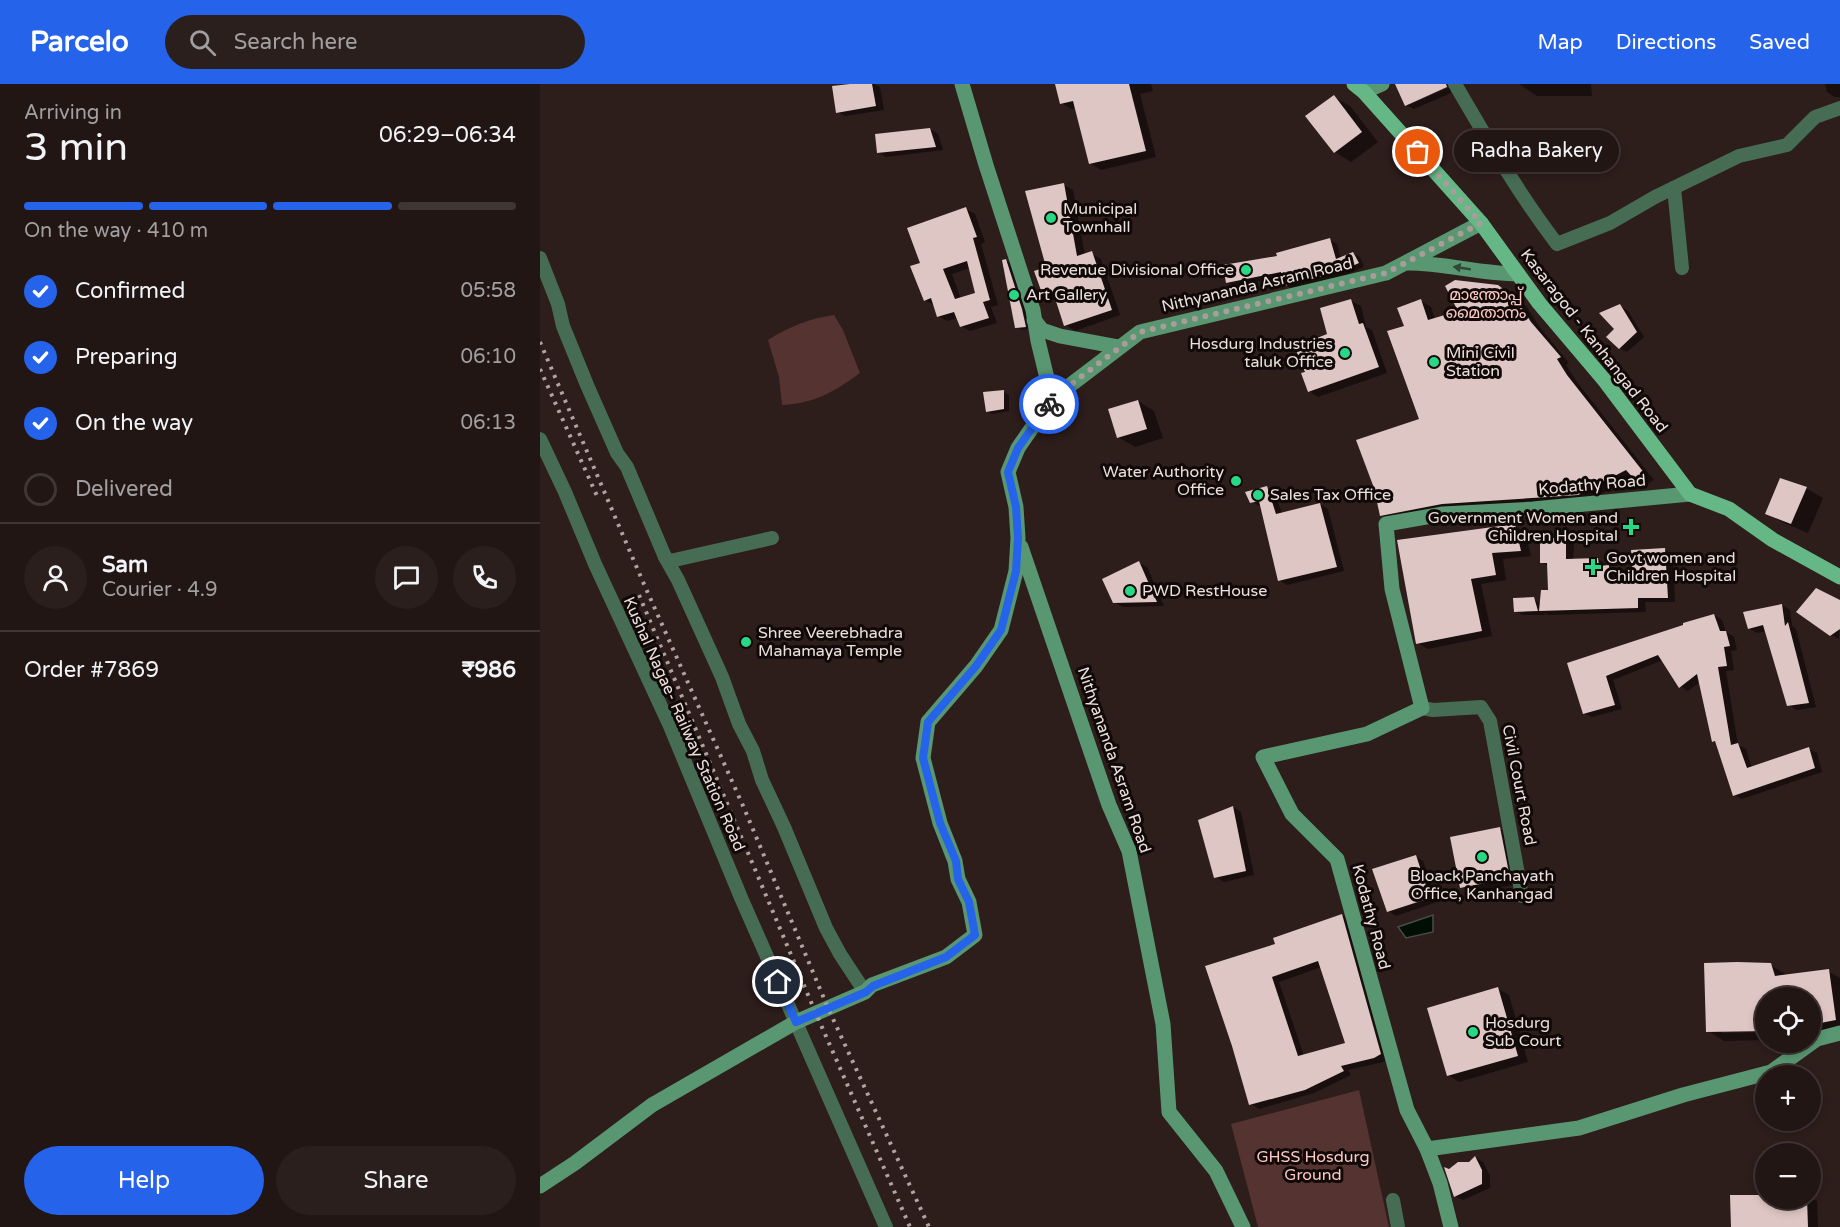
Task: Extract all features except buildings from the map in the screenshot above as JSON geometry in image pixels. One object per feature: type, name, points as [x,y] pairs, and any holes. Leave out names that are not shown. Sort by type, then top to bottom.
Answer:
[{"type":"main road","name":"Kasaragod - Kanhangad Road","points":[[1359,88],[1481,223],[1539,303],[1605,381],[1690,494]]},
{"type":"main road","points":[[1690,494],[1729,510],[1773,540],[1840,577]]},
{"type":"street","points":[[962,84],[1019,266],[1052,399]]},
{"type":"street","points":[[1359,88],[1382,84]]},
{"type":"street","points":[[1455,84],[1508,173],[1557,244],[1610,223],[1739,156],[1787,144],[1815,117],[1840,108]]},
{"type":"street","points":[[1674,188],[1682,268]]},
{"type":"street","name":"Nithyananda Asram Road","points":[[1243,1227],[1216,1171],[1169,1112],[1163,1024],[1129,851],[1109,805],[1018,538],[1016,507],[1008,472],[1018,448],[1052,399],[1140,332],[1386,273],[1481,223]]},
{"type":"street","points":[[540,258],[558,304],[563,326],[587,385],[599,407],[617,453],[627,466],[665,557],[678,580],[722,677],[739,724],[753,751],[762,780],[826,928],[840,954],[866,992]]},
{"type":"street","points":[[1406,263],[1426,263],[1494,274],[1518,274]]},
{"type":"street","points":[[1034,320],[1042,330],[1060,336],[1119,347]]},
{"type":"street","name":"Kushal Nagae- Railway Station Road","points":[[540,440],[670,726],[742,900],[886,1227]]},
{"type":"street","name":"Kodathy Road","points":[[1427,1149],[1407,1110],[1336,859],[1292,814],[1263,757],[1367,734],[1422,708],[1392,589],[1386,524],[1443,513],[1533,509],[1690,494]]},
{"type":"street","points":[[665,557],[670,561],[772,538]]},
{"type":"street","points":[[540,1186],[652,1105],[796,1022],[866,992],[873,986],[946,957],[975,935],[969,902],[958,879],[956,861],[940,823],[923,758],[928,722],[976,666],[1001,630],[1016,571],[1018,538]]},
{"type":"street","name":"Civil Court Road","points":[[1422,708],[1433,710],[1481,707],[1490,721],[1522,896]]},
{"type":"street","points":[[1451,1227],[1440,1183],[1427,1149],[1580,1128],[1683,1095],[1771,1072],[1817,1039],[1840,1033]]},
{"type":"street","points":[[1393,1200],[1398,1227]]},
{"type":"green space","points":[[834,315],[843,330],[860,373],[824,395],[804,402],[782,405],[779,377],[768,340],[800,324]]},
{"type":"green space","name":"GHSS Hosdurg Ground","points":[[1359,1090],[1389,1227],[1258,1227],[1231,1124]]},
{"type":"shaded area","points":[[1433,915],[1433,932],[1406,938],[1398,927]]},
{"type":"railway","points":[[540,342],[643,582],[744,808],[828,1008],[929,1227]]},
{"type":"railway","points":[[540,369],[597,496]]},
{"type":"railway","points":[[639,595],[814,1009],[910,1227]]},
{"type":"way so far","points":[[1049,404],[1052,399],[1140,332],[1386,273],[1481,223],[1418,152]]},
{"type":"place","name":"Radha Bakery","points":[[1418,152]]},
{"type":"place","name":"Municipal Townhall","points":[[1051,218]]},
{"type":"place","name":"Revenue Divisional Office","points":[[1246,270]]},
{"type":"place","name":"Art Gallery","points":[[1014,295]]},
{"type":"place","name":"Hosdurg Industries taluk Office","points":[[1345,353]]},
{"type":"place","name":"Mini Civil Station","points":[[1434,362]]},
{"type":"place","name":"Water Authority Office","points":[[1236,481]]},
{"type":"place","name":"Sales Tax Office","points":[[1258,495]]},
{"type":"place","name":"Government Women and Children Hospital","points":[[1631,527]]},
{"type":"place","name":"Govt women and Children Hospital","points":[[1593,567]]},
{"type":"place","name":"PWD RestHouse","points":[[1130,591]]},
{"type":"place","name":"Shree Veerebhadra Mahamaya Temple","points":[[746,642]]},
{"type":"place","name":"Bloack Panchayath Office, Kanhangad","points":[[1482,857]]},
{"type":"place","name":"Hosdurg Sub Court","points":[[1473,1032]]},
{"type":"route","points":[[778,982],[796,1022],[866,992],[873,986],[946,957],[975,935],[969,902],[958,879],[956,861],[940,823],[923,758],[928,722],[976,666],[1001,630],[1016,571],[1018,538],[1016,507],[1008,472],[1018,448],[1049,404]]},
{"type":"park label","name":"മാന്തോപ്പ് മൈതാനം","points":[[1486,304]]}]
